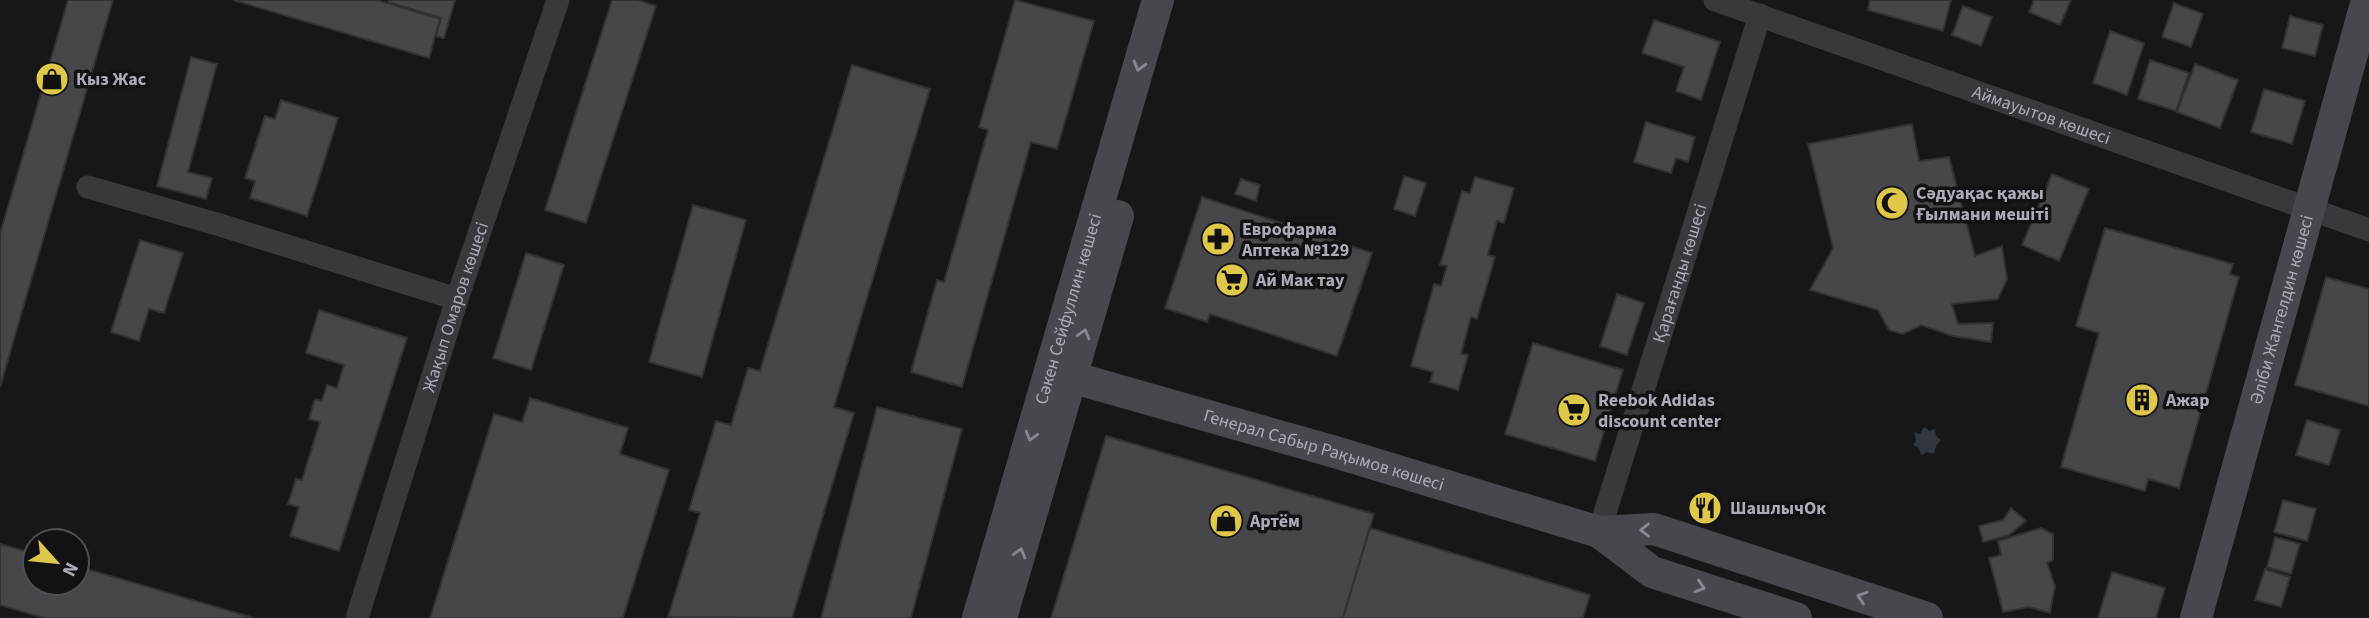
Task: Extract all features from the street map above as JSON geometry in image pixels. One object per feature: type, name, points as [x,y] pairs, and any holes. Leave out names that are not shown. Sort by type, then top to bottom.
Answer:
[{"type":"street","name":"Жақып Омаров көшесі","points":[[357,618],[457,299],[558,0]]},
{"type":"street","name":"Сәкен Сейфуллин көшесі","points":[[1001,618],[1158,0]]},
{"type":"street","name":"Сәкен Сейфуллин көшесі","points":[[978,618],[1061,374],[1180,0]]},
{"type":"street","name":"Аймауытов көшесі","points":[[1715,0],[2369,230]]},
{"type":"street","name":"Әліби Жангелдин көшесі","points":[[2196,618],[2367,0]]},
{"type":"street","name":"Қарағанды көшесі","points":[[1599,532],[1760,15]]},
{"type":"street","points":[[88,187],[457,299]]},
{"type":"street","name":"Генерал Сабыр Рақымов көшесі","points":[[1061,374],[1335,452],[1599,532],[1652,572],[1796,618]]},
{"type":"street","name":"Генерал Сабыр Рақымов көшесі","points":[[1599,532],[1654,528],[1927,618]]},
{"type":"shaded area","points":[[1924,427],[1930,431],[1935,429],[1936,436],[1941,440],[1934,454],[1927,452],[1921,455],[1919,448],[1913,445],[1916,440],[1914,432],[1920,434]]},
{"type":"building","points":[[68,0],[113,0],[0,387],[0,234]]},
{"type":"building","points":[[233,0],[377,0],[440,19],[429,58]]},
{"type":"building","points":[[455,0],[444,38],[436,36],[441,18],[388,2]]},
{"type":"building","points":[[612,0],[638,0],[656,6],[586,223],[545,210]]},
{"type":"building","points":[[1015,0],[1094,21],[1057,149],[1031,142],[962,387],[911,372],[937,280],[944,282],[988,130],[979,127]]},
{"type":"building","points":[[1870,0],[1951,0],[1943,31],[1868,10]]},
{"type":"building","points":[[2034,0],[2071,0],[2060,25],[2029,12]]},
{"type":"building","points":[[2174,3],[2203,14],[2191,47],[2162,37]]},
{"type":"building","points":[[1963,6],[1992,17],[1981,46],[1952,35]]},
{"type":"building","points":[[2290,16],[2323,25],[2315,56],[2282,48]]},
{"type":"building","points":[[1654,20],[1720,42],[1701,100],[1676,91],[1684,67],[1642,53]]},
{"type":"building","points":[[2110,31],[2144,43],[2127,95],[2093,83]]},
{"type":"building","points":[[191,57],[217,64],[188,172],[212,178],[206,199],[157,186]]},
{"type":"building","points":[[2150,60],[2189,73],[2176,111],[2138,99]]},
{"type":"building","points":[[2195,64],[2238,80],[2220,128],[2177,112]]},
{"type":"building","points":[[852,65],[930,89],[834,407],[854,413],[792,618],[668,617],[700,513],[689,510],[716,421],[731,425],[748,368],[760,371]]},
{"type":"building","points":[[2264,89],[2305,101],[2292,144],[2251,132]]},
{"type":"building","points":[[281,100],[338,118],[307,216],[250,198],[255,181],[245,178],[265,116],[275,119]]},
{"type":"building","points":[[1646,122],[1695,137],[1688,162],[1676,158],[1671,173],[1634,162]]},
{"type":"building","name":"Сәдуақас қажы Ғылмани мешіті","points":[[1912,124],[1919,161],[1949,157],[1975,256],[2002,246],[2007,279],[1998,299],[1952,304],[1958,324],[1993,323],[1991,342],[1953,336],[1921,325],[1903,334],[1889,330],[1878,310],[1810,290],[1833,248],[1808,144]]},
{"type":"building","points":[[2052,174],[2089,189],[2059,261],[2022,245]]},
{"type":"building","points":[[1404,176],[1426,183],[1415,216],[1394,209]]},
{"type":"building","points":[[1475,177],[1514,188],[1504,223],[1497,221],[1488,255],[1495,257],[1477,319],[1471,317],[1461,354],[1468,355],[1458,390],[1430,382],[1433,372],[1411,366],[1434,284],[1441,286],[1447,266],[1440,265],[1462,191],[1470,193]]},
{"type":"building","points":[[1241,179],[1260,185],[1256,201],[1235,194]]},
{"type":"building","points":[[1202,197],[1372,253],[1337,356],[1210,314],[1207,322],[1165,308]]},
{"type":"building","points":[[693,205],[746,220],[702,377],[649,362]]},
{"type":"building","name":"Ажар","points":[[2105,228],[2233,264],[2230,274],[2239,277],[2179,488],[2148,479],[2145,491],[2061,467],[2099,333],[2076,326]]},
{"type":"building","points":[[140,240],[183,253],[164,313],[149,309],[139,341],[111,332]]},
{"type":"building","points":[[526,253],[564,265],[531,370],[493,358]]},
{"type":"building","points":[[2326,277],[2369,289],[2369,406],[2295,385]]},
{"type":"building","points":[[1617,294],[1644,303],[1627,355],[1600,346]]},
{"type":"building","points":[[319,310],[407,338],[339,551],[290,536],[299,507],[288,504],[296,479],[302,480],[320,422],[309,419],[314,402],[316,399],[322,401],[327,385],[337,388],[344,365],[306,353]]},
{"type":"building","points":[[1533,343],[1623,370],[1595,461],[1505,434]]},
{"type":"building","points":[[530,398],[628,428],[620,454],[669,470],[623,618],[430,618],[494,414],[522,422]]},
{"type":"building","points":[[877,407],[962,429],[911,618],[821,618]]},
{"type":"building","points":[[2307,420],[2340,430],[2329,465],[2296,455]]},
{"type":"building","name":"Артём","points":[[1106,436],[1374,514],[1343,618],[1051,618]]},
{"type":"building","points":[[1695,499],[1712,505],[1708,521],[1689,515]]},
{"type":"building","points":[[2283,500],[2316,509],[2307,541],[2274,532]]},
{"type":"building","points":[[2011,508],[2026,521],[2009,535],[1983,542],[1979,526],[2003,520]]},
{"type":"building","points":[[1370,528],[1590,595],[1583,618],[1343,618]]},
{"type":"building","points":[[2041,528],[2053,534],[2053,560],[2047,563],[2055,586],[2050,613],[2029,607],[2003,612],[1989,558],[2001,555],[1998,541]]},
{"type":"building","points":[[2275,537],[2300,544],[2291,574],[2267,567]]},
{"type":"building","points":[[0,544],[21,550],[21,597],[91,597],[91,570],[254,618],[44,618],[0,605]]},
{"type":"building","points":[[2265,569],[2290,577],[2281,607],[2255,600]]},
{"type":"building","points":[[2112,572],[2165,588],[2156,618],[2098,618]]},
{"type":"place","name":"Кыз Жас","points":[[52,79]]},
{"type":"place","name":"Сәдуақас қажы Ғылмани мешіті","points":[[1892,203]]},
{"type":"place","name":"Еврофарма Аптека №129","points":[[1218,239]]},
{"type":"place","name":"Ай Мак тау","points":[[1232,280]]},
{"type":"place","name":"Ажар","points":[[2142,400]]},
{"type":"place","name":"Reebok Adidas discount center","points":[[1574,410]]},
{"type":"place","name":"ШашлычОк","points":[[1705,508]]},
{"type":"place","name":"Артём","points":[[1226,521]]}]
